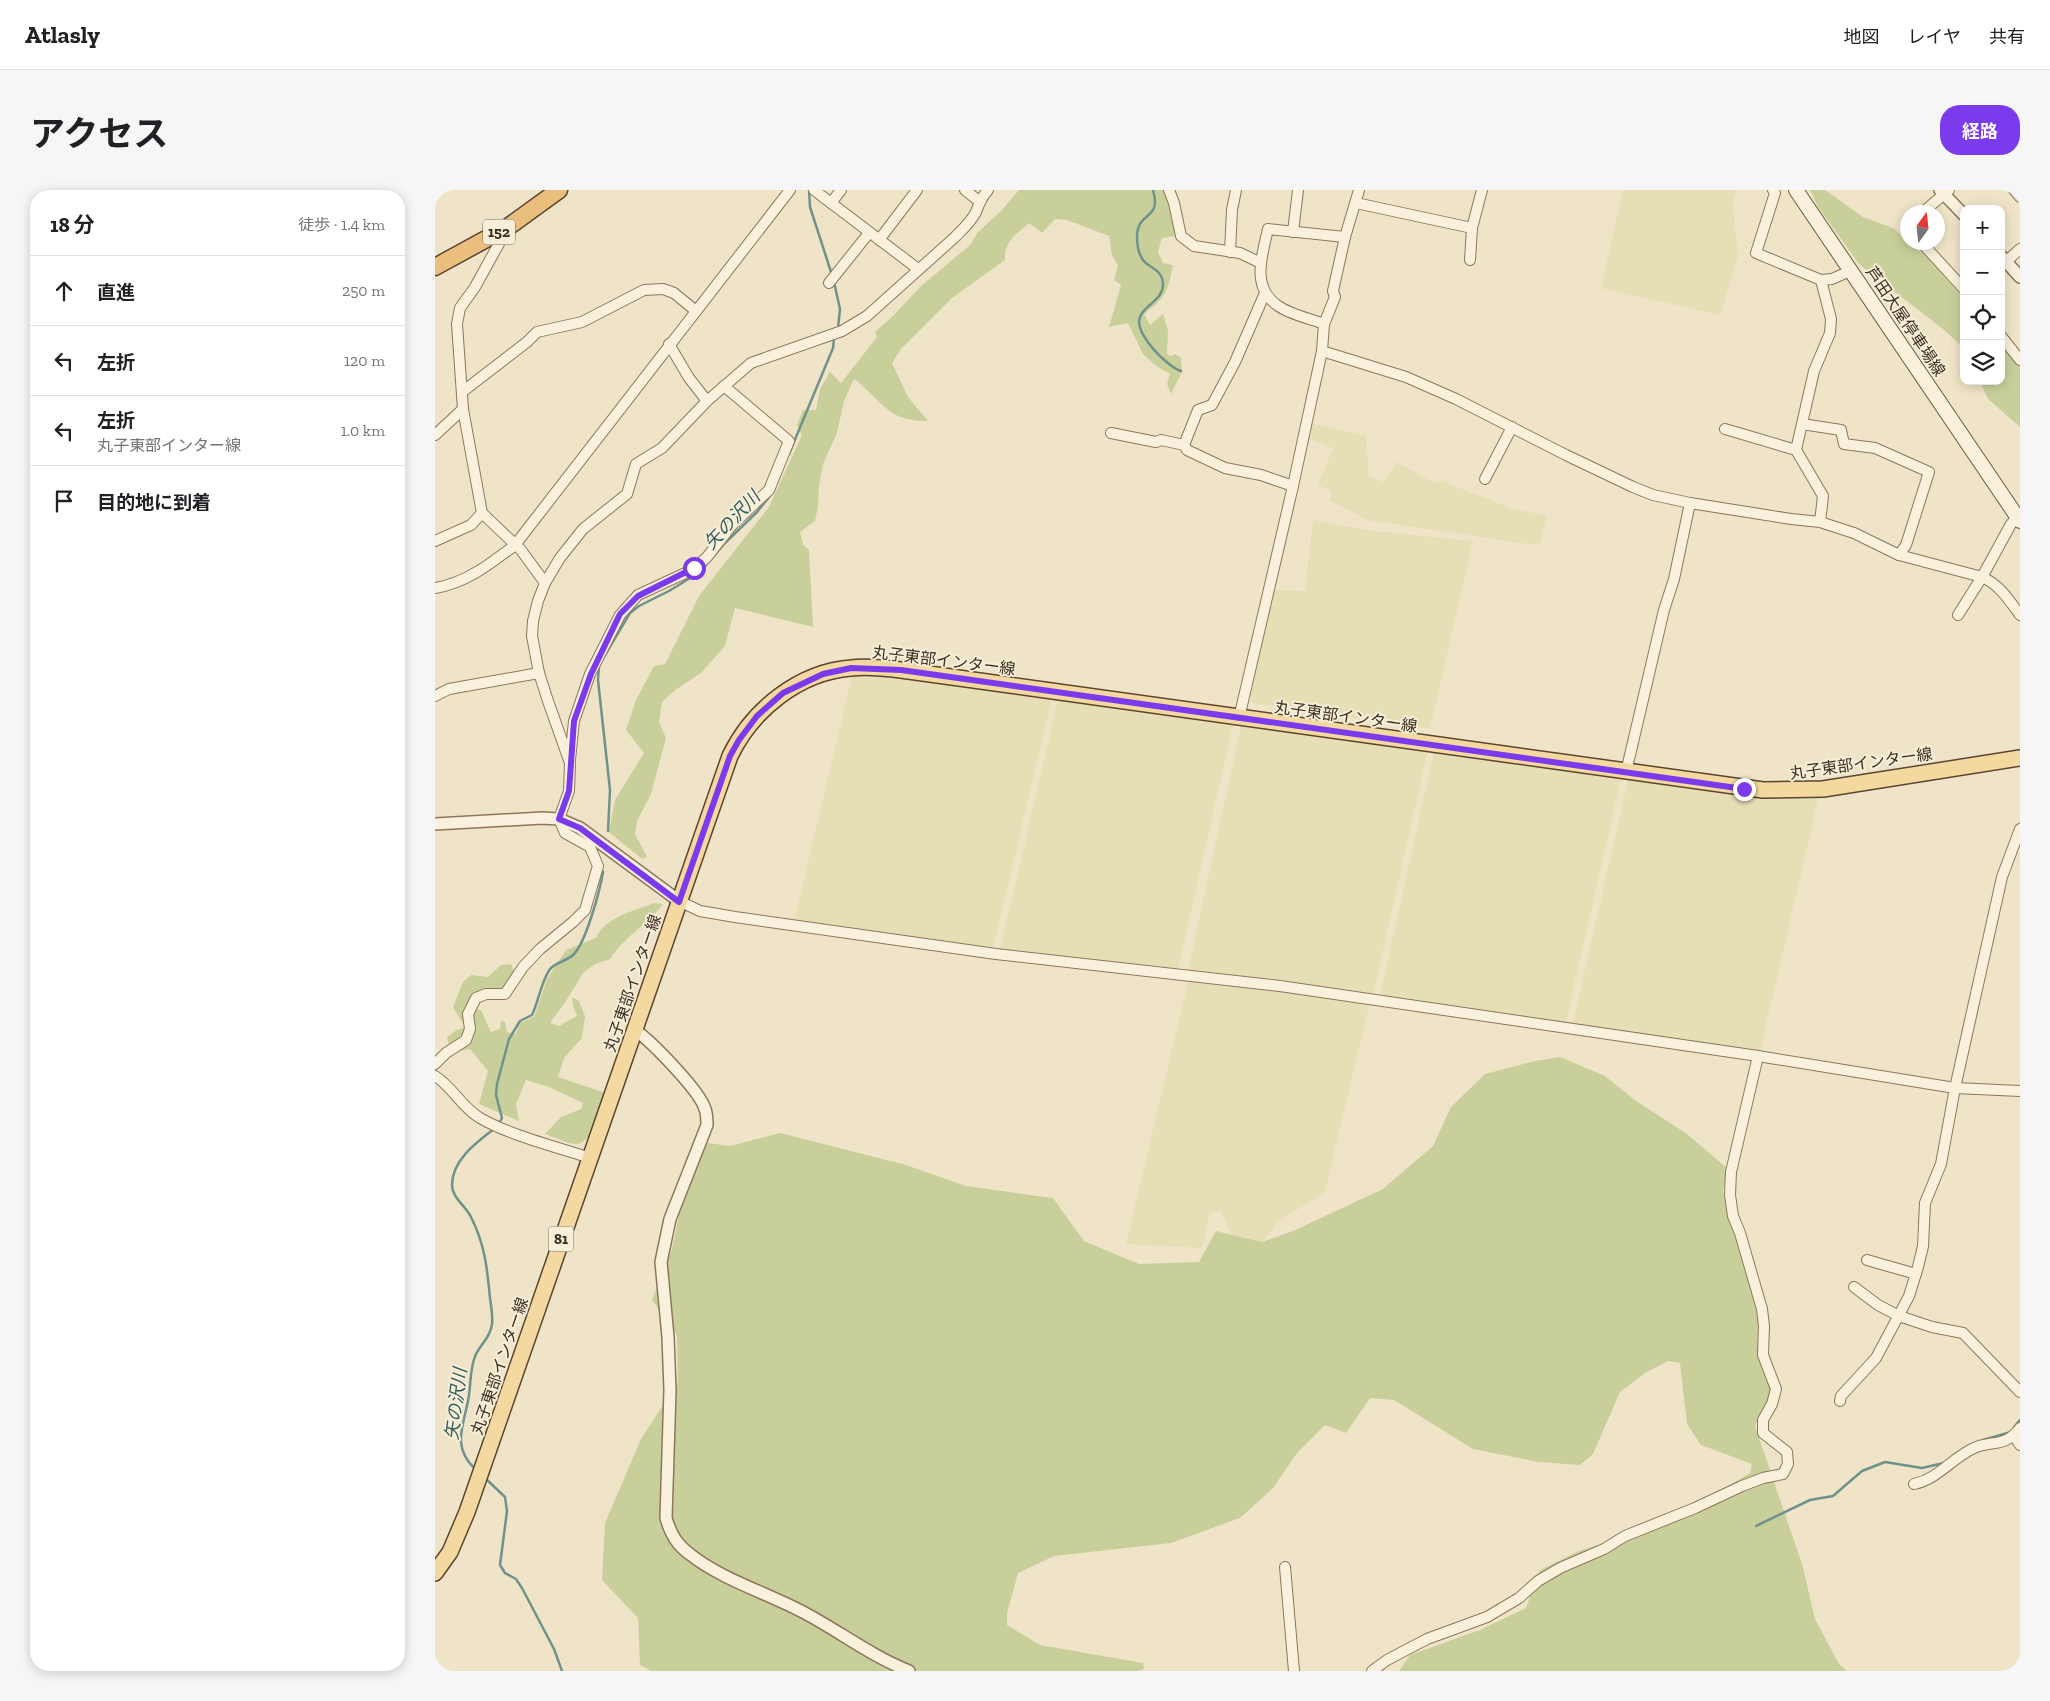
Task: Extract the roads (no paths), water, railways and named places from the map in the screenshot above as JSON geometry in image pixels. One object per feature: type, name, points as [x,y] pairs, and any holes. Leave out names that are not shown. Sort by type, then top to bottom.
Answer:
[{"type":"highway","name":"152","points":[[435,267],[508,227],[559,190]]},
{"type":"main road","name":"芦田大屋停車場線","points":[[1796,190],[2019,519]]},
{"type":"main road","name":"丸子東部インター線","points":[[435,1573],[450,1552],[462,1525],[728,762],[739,740],[757,716],[775,699],[797,685],[823,674],[851,668],[880,668],[1737,788],[1801,791],[1840,787],[2020,758]]},
{"type":"street","points":[[435,588],[447,586],[471,576],[515,545],[790,190]]},
{"type":"street","points":[[814,190],[918,269]]},
{"type":"street","points":[[831,202],[841,190]]},
{"type":"street","points":[[879,240],[917,190]]},
{"type":"street","points":[[965,190],[979,201]]},
{"type":"street","points":[[570,763],[539,672],[532,636],[533,621],[545,583],[560,558],[583,529],[627,494],[637,464],[662,448],[724,386],[751,363],[771,354],[842,331],[867,316],[955,238],[975,212],[979,201],[987,190]]},
{"type":"street","points":[[1169,190],[1174,203],[1181,236],[1194,246],[1240,253],[1261,263]]},
{"type":"street","points":[[1230,252],[1232,210],[1236,190]]},
{"type":"street","points":[[1293,232],[1299,190]]},
{"type":"street","points":[[1239,718],[1293,486],[1322,351],[1324,324],[1335,297],[1333,291],[1345,237],[1359,190]]},
{"type":"street","points":[[1470,260],[1472,228],[1482,190]]},
{"type":"street","points":[[1773,190],[1775,193],[1756,253],[1821,280],[1832,279],[1850,271]]},
{"type":"street","points":[[2014,190],[2020,197]]},
{"type":"street","points":[[1930,205],[1944,191],[1960,210]]},
{"type":"street","points":[[1356,203],[1472,228]]},
{"type":"street","points":[[508,227],[475,287],[461,308],[457,324],[463,409],[482,514],[521,550],[545,583]]},
{"type":"street","points":[[1324,324],[1277,306],[1265,293],[1260,276],[1268,229],[1345,237]]},
{"type":"street","points":[[832,280],[869,233]]},
{"type":"street","points":[[1928,250],[1960,285]]},
{"type":"street","points":[[2005,260],[2020,250]]},
{"type":"street","points":[[2005,263],[2020,277]]},
{"type":"street","points":[[1796,450],[1814,371],[1830,333],[1831,319],[1821,280]]},
{"type":"street","points":[[462,392],[537,332],[582,322],[644,290],[663,289],[674,293],[696,311]]},
{"type":"street","points":[[1184,445],[1198,410],[1212,405],[1235,362],[1265,293]]},
{"type":"street","points":[[2004,340],[2020,360]]},
{"type":"street","points":[[669,344],[689,378],[707,401]]},
{"type":"street","points":[[1322,351],[1406,377],[1456,399],[1633,487],[1653,495],[1690,503],[1820,522],[1854,533],[1899,555],[1983,577],[1993,582],[2020,615]]},
{"type":"street","points":[[435,1064],[466,1040],[470,1029],[469,1014],[476,998],[486,994],[505,994],[523,968],[540,949],[585,910],[598,866],[590,847],[565,833],[559,819],[569,791],[574,721],[591,674],[620,614],[638,596],[694,568],[707,557],[733,524],[769,490],[789,441],[724,386]]},
{"type":"street","points":[[435,435],[463,409]]},
{"type":"street","points":[[1802,424],[1841,430],[1844,444],[1875,448],[1929,472],[1906,545],[1899,555]]},
{"type":"street","points":[[1485,479],[1513,427]]},
{"type":"street","points":[[1725,429],[1796,450],[1823,496],[1820,522]]},
{"type":"street","points":[[1111,433],[1155,442],[1161,440],[1184,445],[1187,450],[1225,468],[1261,475],[1293,486]]},
{"type":"street","points":[[1626,772],[1663,610],[1675,579],[1690,503]]},
{"type":"street","points":[[435,541],[451,536],[471,525],[482,514]]},
{"type":"street","points":[[1958,616],[1983,577],[2011,524],[2019,519]]},
{"type":"street","points":[[435,696],[449,689],[539,672]]},
{"type":"street","points":[[435,824],[541,818],[559,819],[580,828],[679,902],[700,912],[996,954],[1280,986],[1758,1056],[1955,1088],[2020,1091]]},
{"type":"street","points":[[1840,1401],[1841,1396],[1876,1358],[1909,1296],[1916,1274],[1923,1246],[1925,1203],[1941,1164],[1955,1088],[2002,877],[2020,829]]},
{"type":"street","points":[[635,1030],[652,1043],[699,1096],[705,1110],[707,1125],[670,1219],[661,1262],[668,1337],[670,1390],[666,1518],[671,1534],[676,1542],[692,1556],[710,1567],[803,1612],[866,1650],[909,1671]]},
{"type":"street","points":[[1372,1671],[1387,1660],[1421,1642],[1487,1617],[1519,1598],[1538,1581],[1560,1568],[1604,1549],[1625,1536],[1695,1508],[1742,1486],[1763,1478],[1783,1474],[1788,1464],[1787,1452],[1763,1432],[1763,1420],[1772,1404],[1776,1389],[1763,1355],[1764,1326],[1762,1309],[1740,1233],[1733,1216],[1729,1194],[1731,1172],[1758,1056]]},
{"type":"street","points":[[435,1076],[445,1082],[465,1108],[481,1119],[590,1158]]},
{"type":"street","points":[[1867,1260],[1916,1274]]},
{"type":"street","points":[[1854,1287],[1878,1305],[1899,1316],[1932,1327],[1963,1333],[2020,1392]]},
{"type":"street","points":[[1914,1484],[1926,1482],[1975,1447],[1995,1444],[2018,1436]]},
{"type":"street","points":[[1285,1567],[1294,1671]]},
{"type":"waterway","name":"矢の沢川","points":[[809,190],[810,207],[832,275]]},
{"type":"waterway","points":[[1153,190],[1154,207],[1138,228],[1137,243],[1140,255],[1144,261],[1161,276],[1163,289],[1161,294],[1142,313],[1139,324],[1146,340],[1160,356],[1167,363],[1181,371]]},
{"type":"waterway","name":"矢の沢川","points":[[834,282],[840,309],[838,328]]},
{"type":"waterway","name":"矢の沢川","points":[[789,454],[833,348],[834,338]]},
{"type":"waterway","name":"矢の沢川","points":[[605,655],[630,613],[700,572],[725,543],[757,512],[774,491]]},
{"type":"waterway","name":"矢の沢川","points":[[599,666],[598,680],[610,790],[608,831]]},
{"type":"waterway","name":"矢の沢川","points":[[498,1125],[502,1118],[496,1095],[497,1084],[509,1039],[520,1021],[532,1015],[544,980],[550,969],[571,957],[578,949],[592,916],[603,872]]},
{"type":"waterway","name":"矢の沢川","points":[[475,1469],[467,1460],[463,1451],[461,1434],[473,1364],[476,1354],[490,1332],[492,1314],[486,1266],[476,1227],[469,1213],[454,1194],[452,1185],[453,1176],[461,1160],[473,1146],[494,1129]]},
{"type":"waterway","points":[[2014,1427],[2020,1420]]},
{"type":"waterway","points":[[1983,1440],[2011,1432]]},
{"type":"waterway","points":[[1756,1526],[1810,1500],[1833,1496],[1862,1471],[1885,1462],[1922,1468],[1944,1463]]},
{"type":"waterway","name":"矢の沢川","points":[[485,1478],[505,1497],[507,1511],[500,1565],[505,1573],[516,1579],[522,1588],[554,1649],[562,1671]]}]
